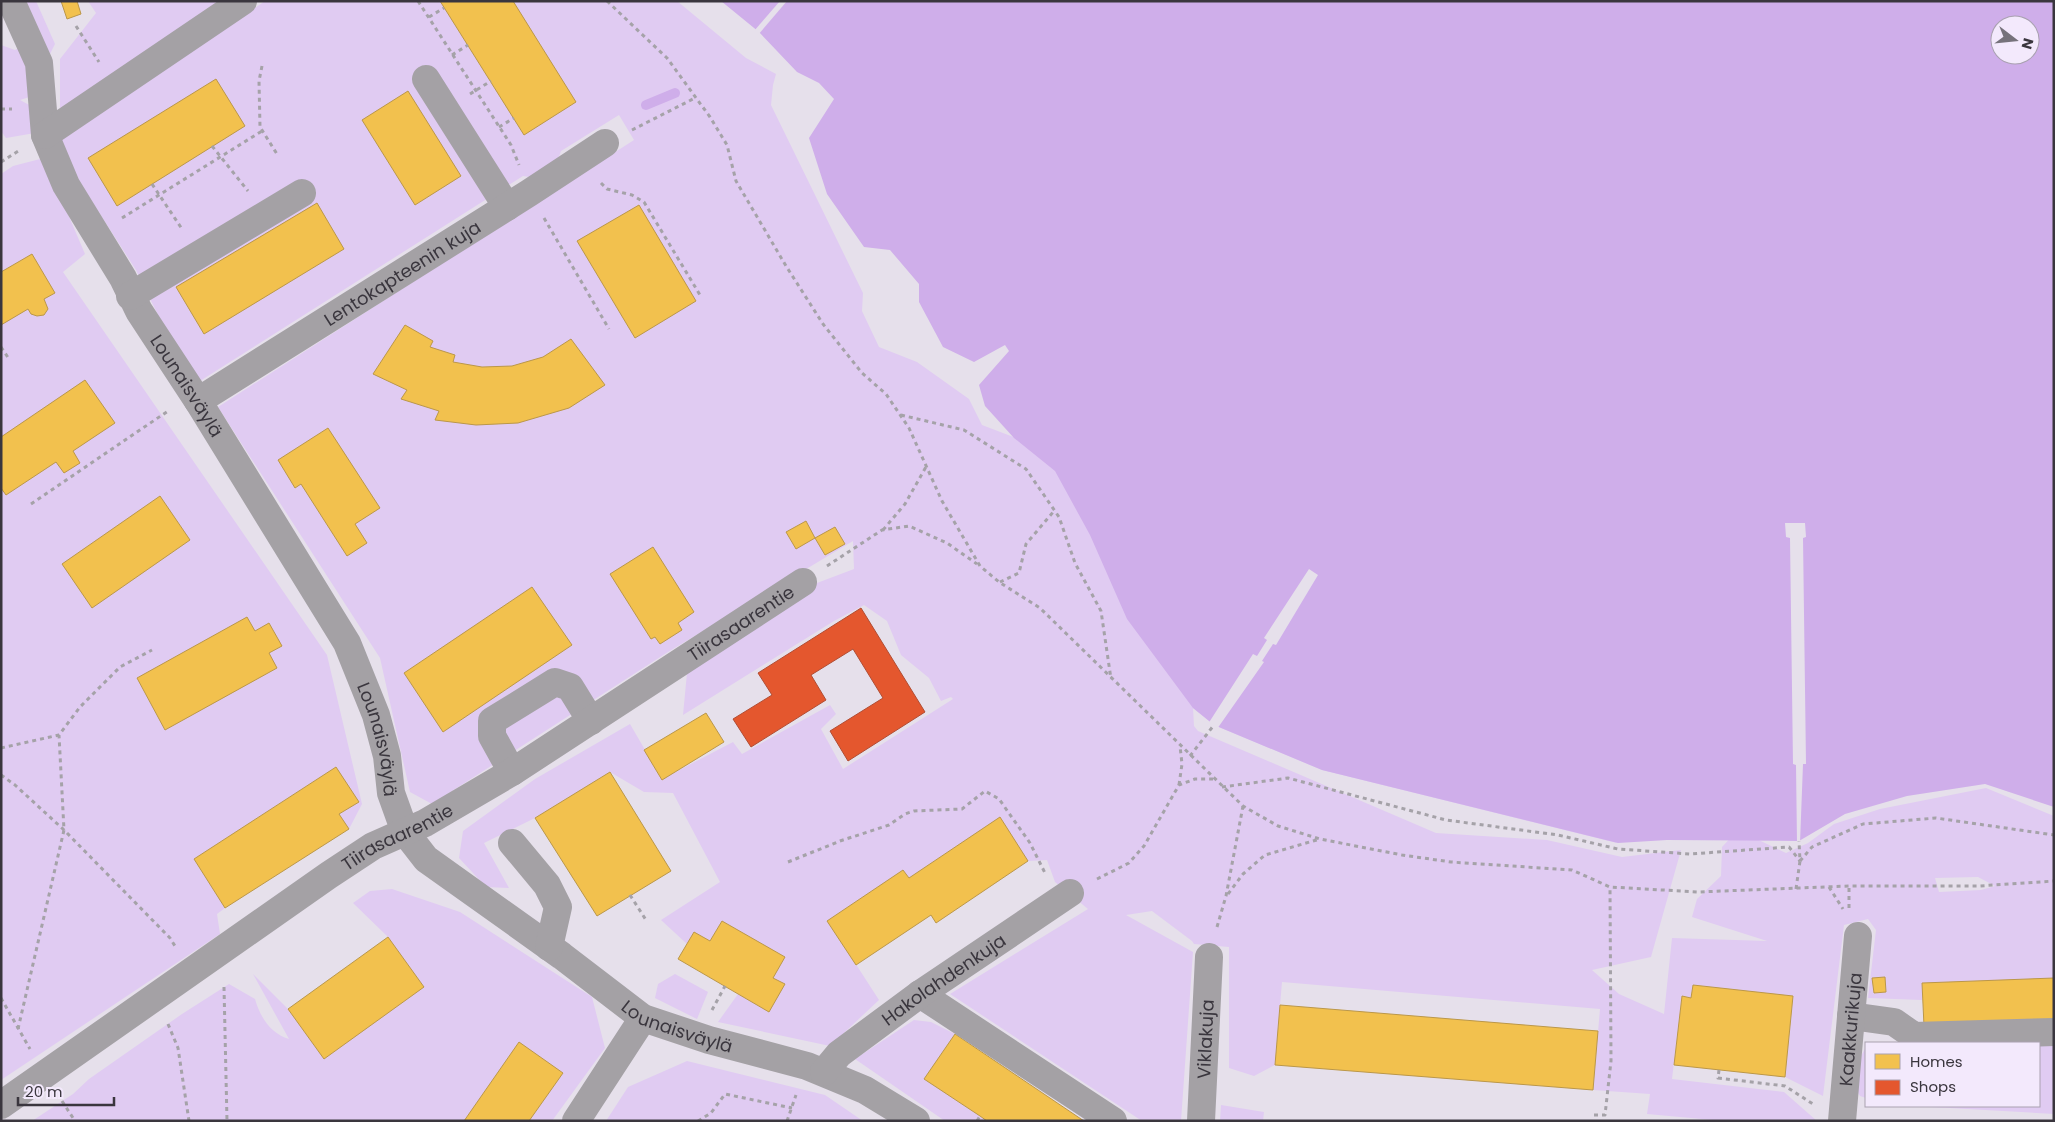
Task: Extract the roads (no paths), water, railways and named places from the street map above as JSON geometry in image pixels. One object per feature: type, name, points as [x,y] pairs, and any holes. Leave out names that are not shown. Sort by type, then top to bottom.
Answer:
[{"type":"street","name":"Lounaisväylä","points":[[11,1],[39,63],[45,135],[66,185],[123,278],[130,296],[196,398],[347,643],[376,715],[387,756],[391,793],[406,832],[426,859],[549,947],[643,1018],[709,1040],[824,1072],[865,1090],[916,1121]]},
{"type":"street","points":[[45,135],[243,1]]},
{"type":"street","points":[[426,79],[507,207]]},
{"type":"street","name":"Lentokapteenin kuja","points":[[196,398],[507,207],[605,143]]},
{"type":"street","points":[[130,296],[302,193]]},
{"type":"street","name":"Tiirasaarentie","points":[[1,1105],[289,901],[373,846],[425,824],[512,772],[803,582]]},
{"type":"street","points":[[512,772],[492,736],[492,720],[555,682],[570,687],[591,721]]},
{"type":"street","points":[[512,843],[546,885],[558,907],[549,947]]},
{"type":"street","name":"Hakolahdenkuja","points":[[824,1072],[839,1054],[920,994],[1064,897]]},
{"type":"street","name":"Kaakkurikuja","points":[[1842,1121],[1858,936]]},
{"type":"street","name":"Viklakuja","points":[[1201,1121],[1209,957]]},
{"type":"street","points":[[920,994],[1113,1121]]},
{"type":"street","points":[[1851,1016],[1894,1022],[1914,1036],[2054,1032]]},
{"type":"street","points":[[576,1121],[643,1018]]},
{"type":"waterway","points":[[646,105],[675,93]]}]
